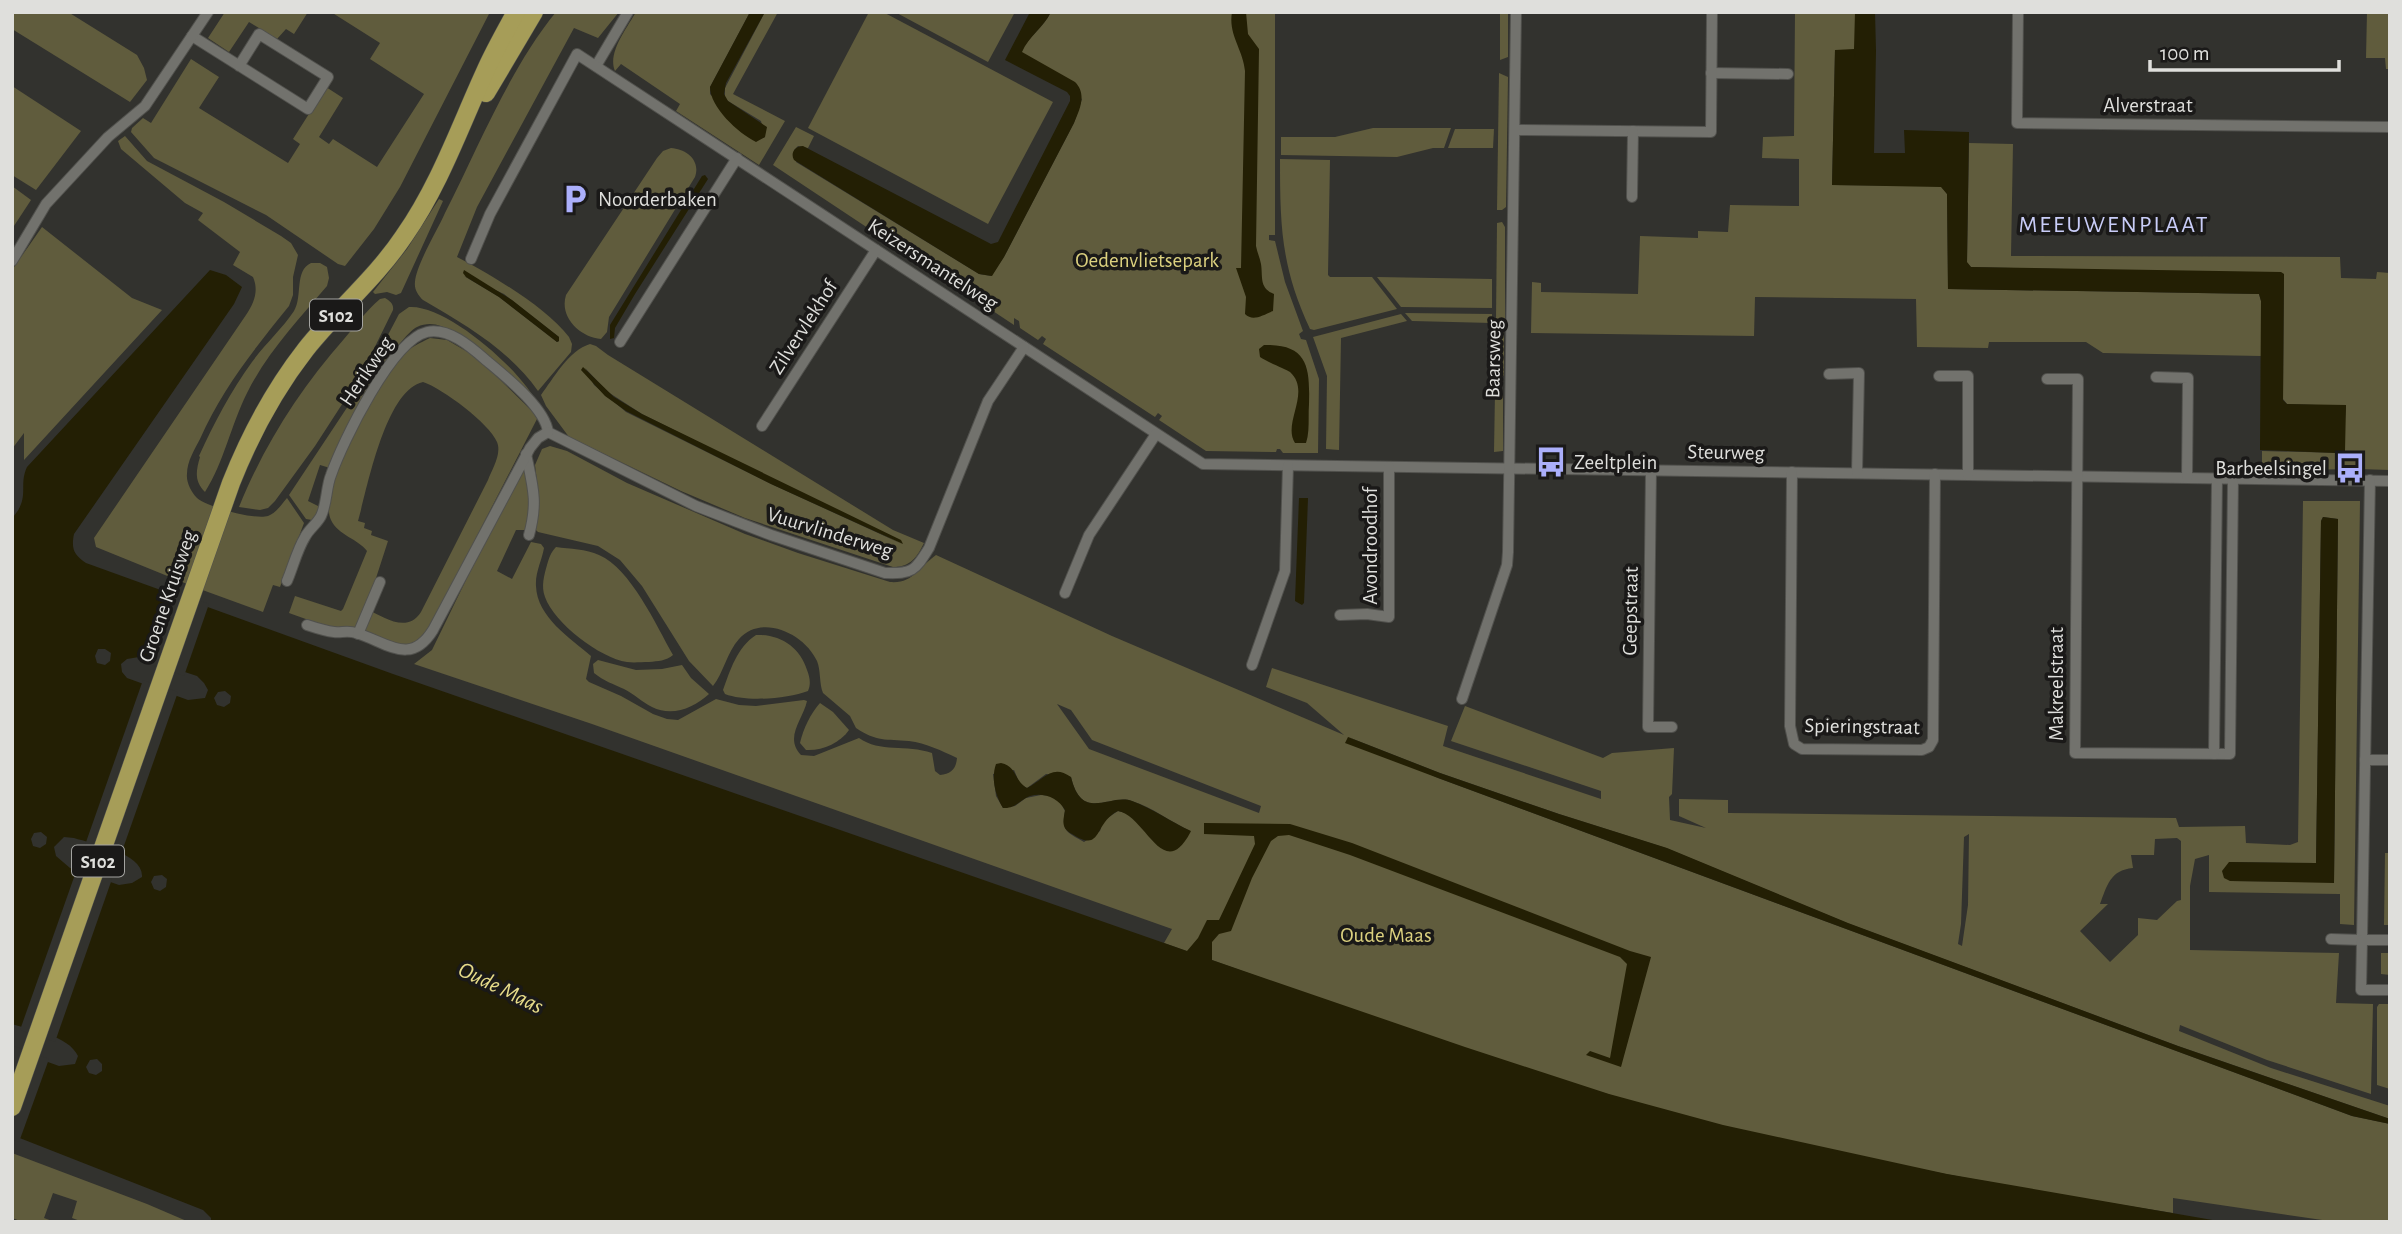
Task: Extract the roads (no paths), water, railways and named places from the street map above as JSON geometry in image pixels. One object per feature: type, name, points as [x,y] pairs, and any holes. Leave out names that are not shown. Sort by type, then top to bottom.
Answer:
[{"type":"main road","name":"Groene Kruisweg","points":[[12,1107],[230,483],[249,440],[282,382],[307,348],[362,288],[404,236],[428,198],[484,73],[516,12]]},
{"type":"main road","name":"Groene Kruisweg","points":[[453,147],[534,12]]},
{"type":"street","points":[[471,259],[490,214],[577,54],[596,66],[628,12]]},
{"type":"street","name":"Baarsweg","points":[[1462,699],[1507,565],[1511,468],[1516,12]]},
{"type":"street","points":[[1515,130],[1711,132],[1712,12]]},
{"type":"street","name":"Alverstraat","points":[[2018,12],[2017,123],[2390,127]]},
{"type":"street","points":[[12,261],[46,204],[108,137],[145,106],[192,36],[203,14]]},
{"type":"street","points":[[192,36],[239,66],[308,109],[328,78],[259,34],[239,66]]},
{"type":"street","name":"Keizersmantelweg","points":[[596,66],[1203,464],[1511,468]]},
{"type":"street","points":[[1711,73],[1788,74]]},
{"type":"street","points":[[1632,197],[1633,131]]},
{"type":"street","points":[[620,342],[737,158]]},
{"type":"street","name":"Zilvervlekhof","points":[[762,426],[876,250]]},
{"type":"street","name":"Herikweg","points":[[287,581],[302,541],[322,514],[337,458],[362,409],[399,352],[415,337],[437,331],[466,344],[501,373],[537,409],[546,421],[548,432]]},
{"type":"street","name":"Vuurvlinderweg","points":[[548,432],[696,506],[771,535],[885,573],[903,573],[916,568],[929,548],[988,401],[1024,347]]},
{"type":"street","points":[[1829,374],[1859,373],[1857,473]]},
{"type":"street","points":[[1939,376],[1968,376],[1968,475]]},
{"type":"street","points":[[2156,377],[2188,377],[2187,478]]},
{"type":"street","points":[[2048,379],[2078,379],[2077,476]]},
{"type":"street","points":[[307,625],[331,632],[349,631],[394,649],[417,648],[426,641],[526,454],[538,438],[548,432]]},
{"type":"street","points":[[1065,593],[1090,535],[1156,434]]},
{"type":"street","points":[[526,454],[535,494],[529,535]]},
{"type":"street","points":[[1252,665],[1285,571],[1288,466]]},
{"type":"street","name":"Avondroodhof","points":[[1340,615],[1367,614],[1389,617],[1390,467]]},
{"type":"street","name":"Steurweg","points":[[1511,468],[2390,481]]},
{"type":"street","name":"Geepstraat","points":[[1651,470],[1648,727],[1672,727]]},
{"type":"street","name":"Spieringstraat","points":[[1792,472],[1790,726],[1794,744],[1802,749],[1913,750],[1929,747],[1933,740],[1935,474]]},
{"type":"street","name":"Makreelstraat","points":[[2077,476],[2075,753],[2230,754],[2233,479]]},
{"type":"street","points":[[2214,754],[2217,478]]},
{"type":"street","points":[[2370,480],[2361,989],[2390,990]]},
{"type":"street","points":[[358,634],[380,582]]},
{"type":"street","points":[[2365,760],[2390,760]]},
{"type":"street","points":[[2331,939],[2390,940]]},
{"type":"water","points":[[750,12],[765,12],[726,83],[724,94],[728,101],[767,127],[765,137],[756,142],[726,119],[711,95],[710,87]]},
{"type":"water","points":[[1030,12],[1051,12],[1022,52],[1075,82],[1082,97],[1074,123],[992,276],[979,274],[794,160],[794,150],[803,146],[991,244],[998,242],[1070,101],[1067,92],[1005,60]]},
{"type":"water","points":[[1232,12],[1246,12],[1248,34],[1259,49],[1256,246],[1264,285],[1274,294],[1273,311],[1255,318],[1245,314],[1246,297],[1236,268],[1241,268],[1245,71],[1232,28]]},
{"type":"water","points":[[1855,12],[1875,12],[1874,153],[1905,153],[1904,130],[1969,132],[1967,262],[1971,267],[2281,272],[2284,274],[2283,400],[2287,404],[2346,405],[2345,451],[2336,453],[2260,450],[2259,294],[1948,289],[1947,194],[1941,187],[1832,185],[1835,50],[1854,49]]},
{"type":"water","points":[[705,175],[708,179],[635,294],[615,328],[614,338],[610,339],[610,325]]},
{"type":"water","name":"Oude Maas","points":[[210,270],[226,275],[242,287],[234,304],[74,534],[74,551],[86,563],[393,674],[1187,951],[1198,938],[1207,920],[1219,920],[1255,844],[1254,836],[1204,834],[1204,823],[1290,824],[1352,843],[1651,957],[1621,1067],[1586,1055],[1590,1051],[1610,1058],[1627,964],[1620,957],[1350,855],[1289,835],[1278,836],[1271,841],[1252,878],[1231,931],[1219,934],[1212,942],[1212,960],[1609,1094],[1723,1125],[1947,1174],[2224,1222],[211,1222],[211,1218],[203,1210],[12,1135],[12,1049],[59,1066],[75,1064],[78,1056],[58,1038],[12,1024],[12,518],[23,498],[27,467]],"holes":[[[98,649],[111,653],[110,661],[105,665],[97,663],[95,656]],[[139,657],[197,676],[208,690],[205,698],[188,700],[127,678],[122,672],[121,664],[127,659]],[[225,691],[231,696],[230,703],[224,707],[217,705],[214,698],[218,692]],[[41,832],[47,837],[46,844],[40,848],[33,846],[31,839],[34,833]],[[64,837],[74,838],[126,856],[135,862],[142,877],[132,883],[119,885],[70,868],[56,856],[54,847]],[[162,875],[167,879],[166,887],[160,891],[154,889],[151,882],[154,876]],[[97,1059],[102,1064],[102,1071],[96,1075],[89,1073],[86,1067],[90,1060]]]},
{"type":"water","points":[[464,270],[512,300],[559,337],[559,341],[499,297],[466,277]]},
{"type":"water","points":[[1264,345],[1279,346],[1298,353],[1307,369],[1309,391],[1306,443],[1295,443],[1292,435],[1298,398],[1296,380],[1290,372],[1260,357],[1259,349]]},
{"type":"water","points":[[583,367],[614,397],[642,414],[901,540],[903,544],[771,484],[626,411],[605,396],[581,370]]},
{"type":"water","points":[[1299,498],[1308,498],[1302,605],[1295,601]]},
{"type":"water","points":[[2323,517],[2338,519],[2334,883],[2230,881],[2224,878],[2222,871],[2229,862],[2316,863]]},
{"type":"water","points":[[1348,737],[1440,773],[1667,848],[1848,923],[2178,1046],[2390,1119],[2390,1124],[2352,1116],[1438,778],[1345,743]]},
{"type":"water","points":[[996,764],[1010,767],[1027,788],[1048,774],[1064,773],[1071,777],[1082,799],[1089,803],[1132,801],[1191,831],[1180,847],[1171,851],[1163,849],[1128,815],[1118,811],[1110,816],[1094,839],[1082,839],[1064,827],[1065,810],[1059,802],[1050,797],[1030,796],[1014,806],[1003,808],[994,781]]},
{"type":"place","name":"Noorderbaken","points":[[575,199]]},
{"type":"place","name":"Zeeltplein","points":[[1551,462]]},
{"type":"place","name":"Barbeelsingel","points":[[2350,468]]},
{"type":"district","name":"MEEUWENPLAAT","points":[[2114,224]]},
{"type":"park label","name":"Oedenvlietsepark","points":[[1147,260]]}]
